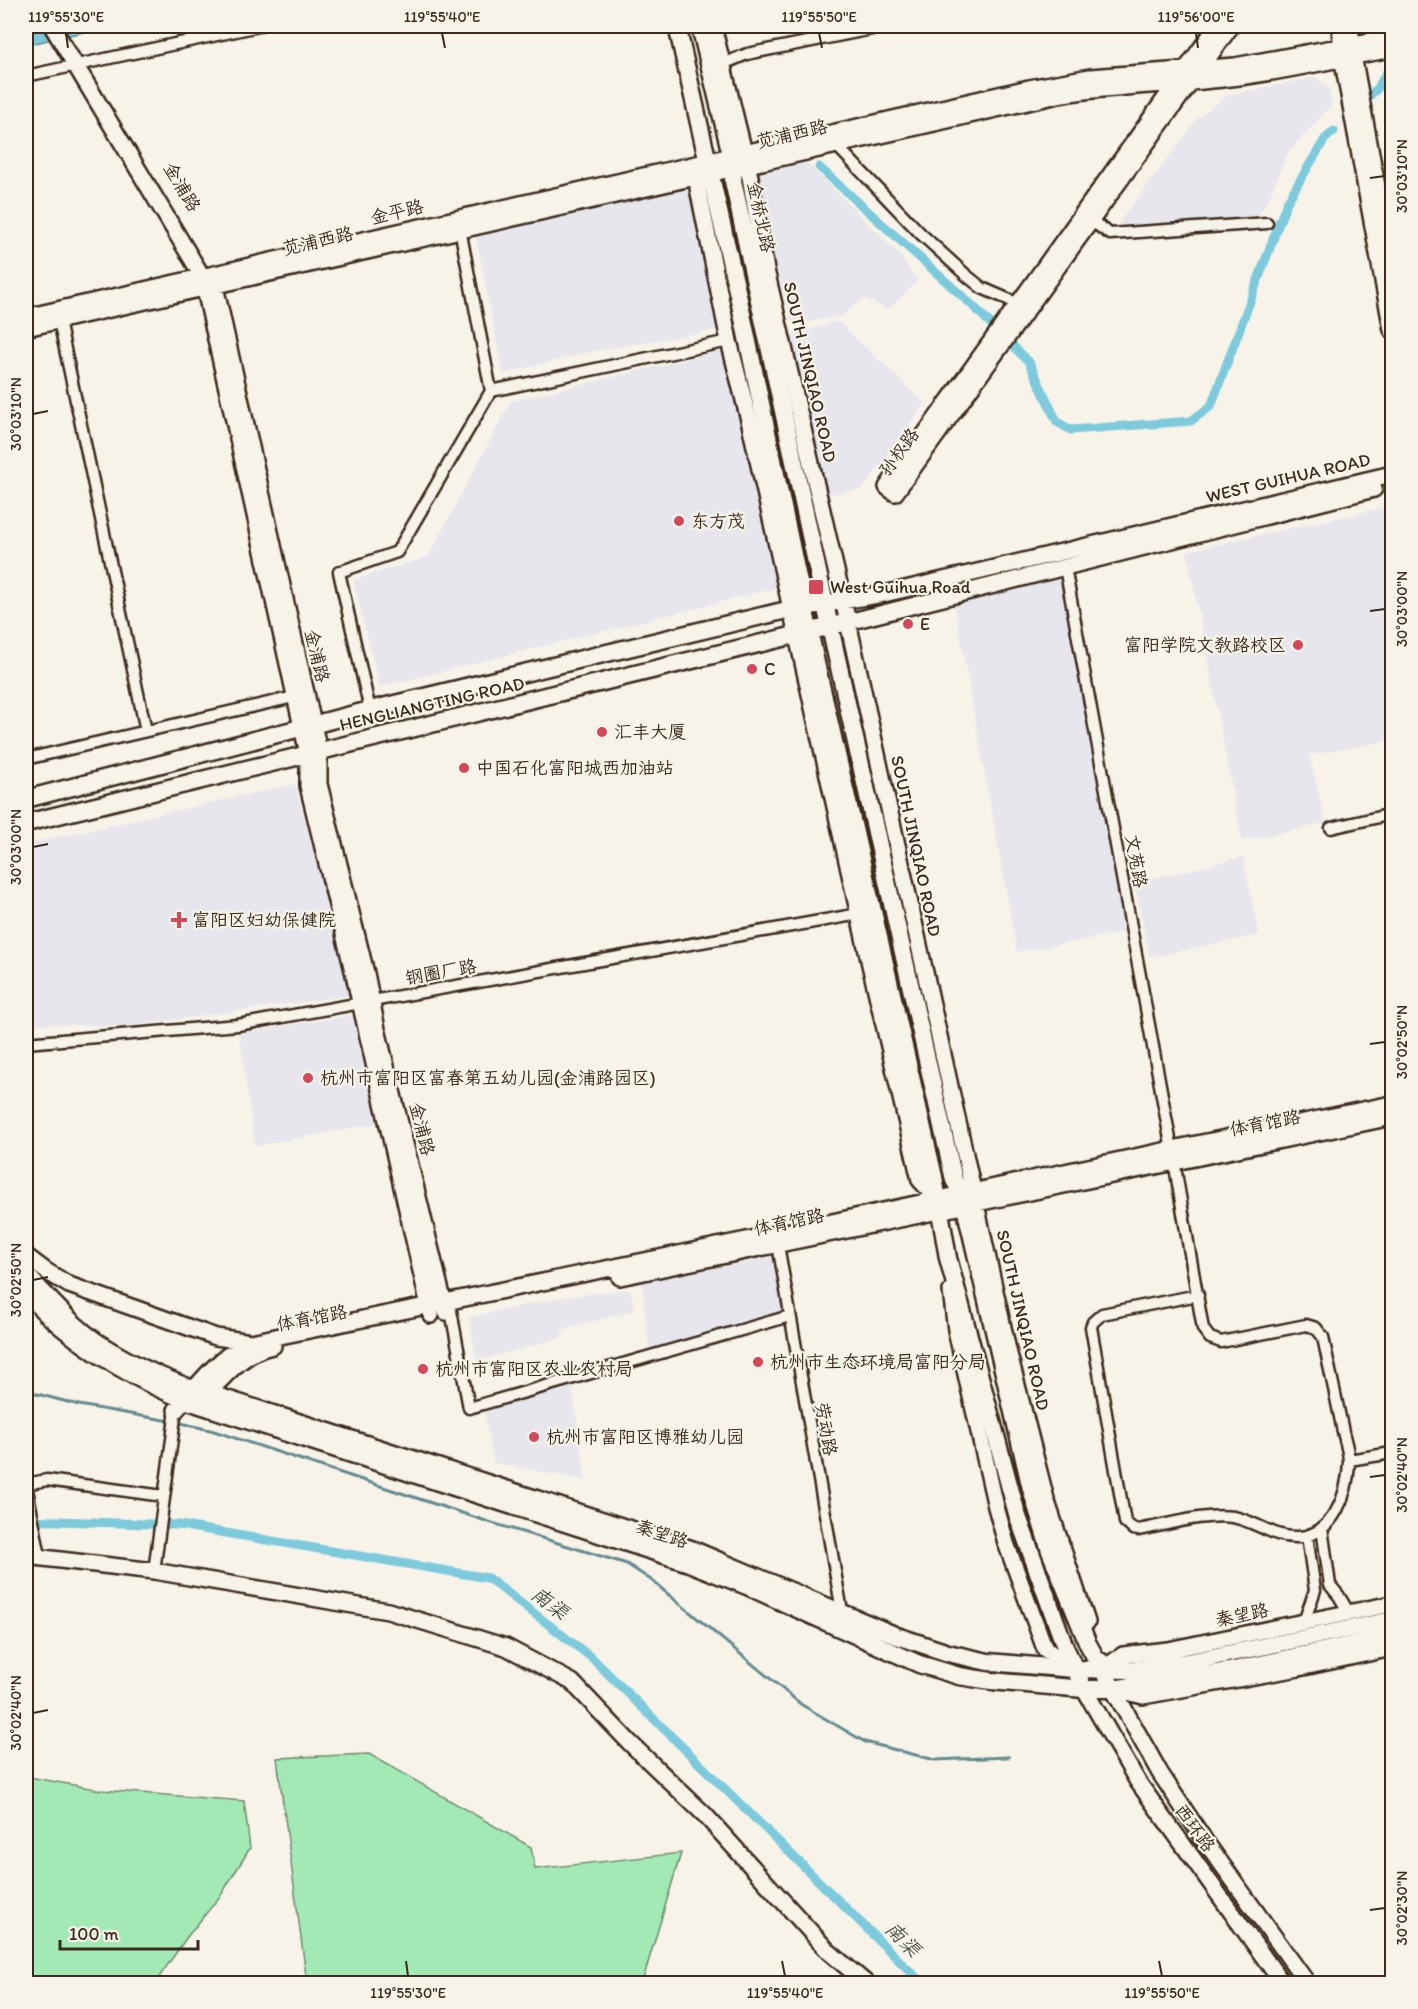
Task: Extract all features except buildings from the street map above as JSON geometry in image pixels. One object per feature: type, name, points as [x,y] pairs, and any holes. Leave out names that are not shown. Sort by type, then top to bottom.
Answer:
[{"type":"main road","points":[[52,26],[66,41]]},
{"type":"main road","points":[[62,26],[66,41]]},
{"type":"main road","points":[[676,26],[738,295],[798,608]]},
{"type":"main road","name":"金桥北路","points":[[700,26],[739,160],[733,181],[758,298],[834,602],[830,627]]},
{"type":"main road","name":"SOUTH JINQIAO ROAD","points":[[713,26],[723,64],[739,160],[766,270],[834,602],[848,622],[1031,1489],[1050,1551],[1088,1644],[1113,1689]]},
{"type":"main road","name":"孙权路","points":[[1016,312],[1090,220],[1187,77],[1217,26]]},
{"type":"main road","name":"孙权路","points":[[996,344],[887,487],[895,493],[996,344],[1016,312],[1187,77],[1231,26]]},
{"type":"main road","points":[[1340,26],[1392,268]]},
{"type":"main road","points":[[1347,51],[1350,26]]},
{"type":"main road","name":"苋浦西路","points":[[1347,51],[1392,37]]},
{"type":"main road","name":"金浦路","points":[[66,41],[208,280],[314,752],[308,786],[366,1002],[440,1309]]},
{"type":"main road","name":"苋浦西路","points":[[739,160],[836,145],[1063,94],[1187,77],[1235,66],[1347,51],[1392,48]]},
{"type":"main road","name":"苋浦西路","points":[[208,280],[460,229],[1062,81],[1114,74],[1187,77]]},
{"type":"main road","points":[[1362,132],[1392,330]]},
{"type":"main road","points":[[708,167],[698,188],[729,341],[798,608],[895,1010],[939,1205],[948,1258],[1017,1514],[1074,1669],[1084,1689]]},
{"type":"main road","name":"金平路","points":[[26,318],[58,315],[708,167]]},
{"type":"main road","points":[[758,298],[766,270]]},
{"type":"main road","name":"金浦路","points":[[208,280],[294,697],[307,726]]},
{"type":"main road","name":"金平路","points":[[26,328],[58,315]]},
{"type":"main road","name":"WEST GUIHUA ROAD","points":[[834,602],[884,594],[1392,474]]},
{"type":"main road","name":"WEST GUIHUA ROAD","points":[[848,622],[1392,484]]},
{"type":"main road","name":"HENGLIANGTING ROAD","points":[[26,799],[370,710],[798,608],[834,602]]},
{"type":"main road","name":"HENGLIANGTING ROAD","points":[[26,824],[848,622]]},
{"type":"main road","name":"SOUTH JINQIAO ROAD","points":[[830,627],[954,1180],[969,1198]]},
{"type":"main road","points":[[804,633],[859,914],[920,1180],[939,1205]]},
{"type":"main road","points":[[904,954],[914,927]]},
{"type":"main road","points":[[877,988],[895,1010]]},
{"type":"main road","name":"体育馆路","points":[[26,1256],[69,1285],[216,1337],[256,1345],[939,1205],[1173,1155],[1392,1104]]},
{"type":"main road","name":"体育馆路","points":[[1173,1155],[1392,1117]]},
{"type":"main road","points":[[26,1274],[76,1325],[102,1345],[148,1369],[189,1402]]},
{"type":"main road","points":[[26,1289],[45,1314],[93,1351],[140,1379],[189,1402]]},
{"type":"main road","name":"体育馆路","points":[[189,1402],[244,1358],[256,1345]]},
{"type":"main road","name":"秦望路","points":[[189,1402],[689,1563],[843,1621],[948,1653],[988,1662],[1074,1669],[1131,1670],[1188,1662],[1392,1620]]},
{"type":"main road","points":[[34,1552],[388,1611],[506,1647],[572,1682],[630,1743],[705,1815],[828,1951],[867,1983]]},
{"type":"main road","name":"秦望路","points":[[1103,1669],[1123,1655],[1168,1650],[1392,1604]]},
{"type":"main road","name":"秦望路","points":[[843,1621],[919,1664],[959,1676],[991,1682],[1084,1689],[1113,1689],[1229,1671],[1392,1636]]},
{"type":"main road","name":"秦望路","points":[[1113,1689],[1143,1696],[1299,1668],[1392,1648]]},
{"type":"main road","name":"西环路","points":[[1084,1689],[1138,1782],[1283,1983]]},
{"type":"main road","name":"西环路","points":[[1113,1689],[1166,1782],[1205,1841],[1308,1983]]},
{"type":"street","points":[[26,76],[259,26]]},
{"type":"street","points":[[723,64],[747,54],[887,26]]},
{"type":"street","points":[[836,145],[921,234],[966,275],[1016,312]]},
{"type":"street","points":[[1090,220],[1110,234],[1268,223]]},
{"type":"street","points":[[370,710],[339,572],[397,552],[491,391],[460,229]]},
{"type":"street","points":[[58,315],[146,731]]},
{"type":"street","points":[[491,391],[729,341]]},
{"type":"street","name":"文苑路","points":[[1065,567],[1203,1329],[1215,1341],[1221,1342],[1306,1325],[1321,1332],[1349,1460]]},
{"type":"street","points":[[26,759],[294,697]]},
{"type":"street","points":[[1331,828],[1392,814]]},
{"type":"street","name":"钢圈厂路","points":[[26,1043],[238,1025],[859,914]]},
{"type":"street","name":"劳动路","points":[[777,1239],[843,1621]]},
{"type":"street","points":[[1198,1295],[1102,1314],[1091,1328],[1125,1522],[1133,1529],[1213,1517],[1232,1517],[1250,1521],[1283,1537],[1307,1536],[1330,1522],[1339,1507],[1349,1460],[1392,1453]]},
{"type":"street","points":[[440,1309],[469,1408],[790,1316]]},
{"type":"street","points":[[154,1571],[172,1436],[189,1402]]},
{"type":"street","points":[[34,1552],[26,1484],[47,1480],[162,1501]]},
{"type":"street","points":[[1322,1527],[1330,1585],[1340,1596],[1349,1613]]},
{"type":"street","points":[[1305,1622],[1315,1590],[1307,1536]]},
{"type":"shaded area","points":[[1316,77],[1329,90],[1332,105],[1288,152],[1270,196],[1258,215],[1124,233],[1118,224],[1199,117],[1228,95]]},
{"type":"shaded area","points":[[805,161],[897,252],[918,281],[888,310],[864,298],[840,317],[793,324],[776,269],[757,175]]},
{"type":"shaded area","points":[[691,184],[724,329],[589,352],[503,374],[476,237],[535,220]]},
{"type":"shaded area","points":[[837,321],[925,403],[863,489],[826,495],[792,335]]},
{"type":"shaded area","points":[[730,349],[784,586],[380,687],[353,580],[428,557],[511,401]]},
{"type":"shaded area","name":"富阳学院文教路校区","points":[[1392,506],[1392,740],[1309,755],[1326,823],[1242,841],[1187,551]]},
{"type":"shaded area","points":[[1066,577],[1131,931],[1017,952],[954,602]]},
{"type":"shaded area","name":"富阳区妇幼保健院","points":[[295,784],[354,995],[129,1026],[26,1024],[26,844]]},
{"type":"shaded area","points":[[1243,857],[1259,935],[1150,957],[1134,883]]},
{"type":"shaded area","name":"杭州市富阳区富春第五幼儿园(金浦路园区)","points":[[355,1015],[381,1123],[255,1146],[239,1033]]},
{"type":"shaded area","points":[[773,1257],[783,1313],[649,1350],[642,1282]]},
{"type":"shaded area","points":[[630,1289],[635,1310],[562,1330],[563,1337],[477,1361],[469,1317],[558,1298]]},
{"type":"shaded area","name":"杭州市富阳区博雅幼儿园","points":[[571,1381],[586,1481],[494,1463],[484,1412]]},
{"type":"green space","points":[[369,1754],[531,1847],[535,1869],[681,1853],[642,1983],[307,1983],[277,1758]]},
{"type":"green space","points":[[26,1778],[101,1790],[244,1801],[250,1848],[221,1895],[187,1937],[155,1983],[26,1983]]},
{"type":"water","points":[[26,26],[110,26],[26,45]]},
{"type":"waterway","points":[[1365,100],[1377,89],[1390,67]]},
{"type":"waterway","points":[[819,167],[972,305],[1029,362],[1057,422],[1071,430],[1191,421],[1211,406],[1287,202],[1325,139],[1334,131]]},
{"type":"waterway","points":[[26,1391],[79,1405],[170,1421]]},
{"type":"waterway","points":[[177,1422],[214,1431],[489,1522],[627,1564],[651,1580],[802,1705],[865,1742],[935,1760],[1009,1757]]},
{"type":"waterway","name":"南渠","points":[[26,1520],[179,1525],[488,1578],[592,1658],[923,1984]]},
{"type":"place","name":"东方茂","points":[[679,521]]},
{"type":"place","name":"West Guihua Road","points":[[816,587]]},
{"type":"place","name":"E","points":[[908,624]]},
{"type":"place","name":"富阳学院文教路校区","points":[[1298,645]]},
{"type":"place","name":"C","points":[[752,669]]},
{"type":"place","name":"汇丰大厦","points":[[602,732]]},
{"type":"place","name":"中国石化富阳城西加油站","points":[[464,768]]},
{"type":"place","name":"富阳区妇幼保健院","points":[[179,920]]},
{"type":"place","name":"杭州市富阳区富春第五幼儿园(金浦路园区)","points":[[308,1078]]},
{"type":"place","name":"杭州市生态环境局富阳分局","points":[[758,1362]]},
{"type":"place","name":"杭州市富阳区农业农村局","points":[[423,1369]]},
{"type":"place","name":"杭州市富阳区博雅幼儿园","points":[[534,1437]]}]
